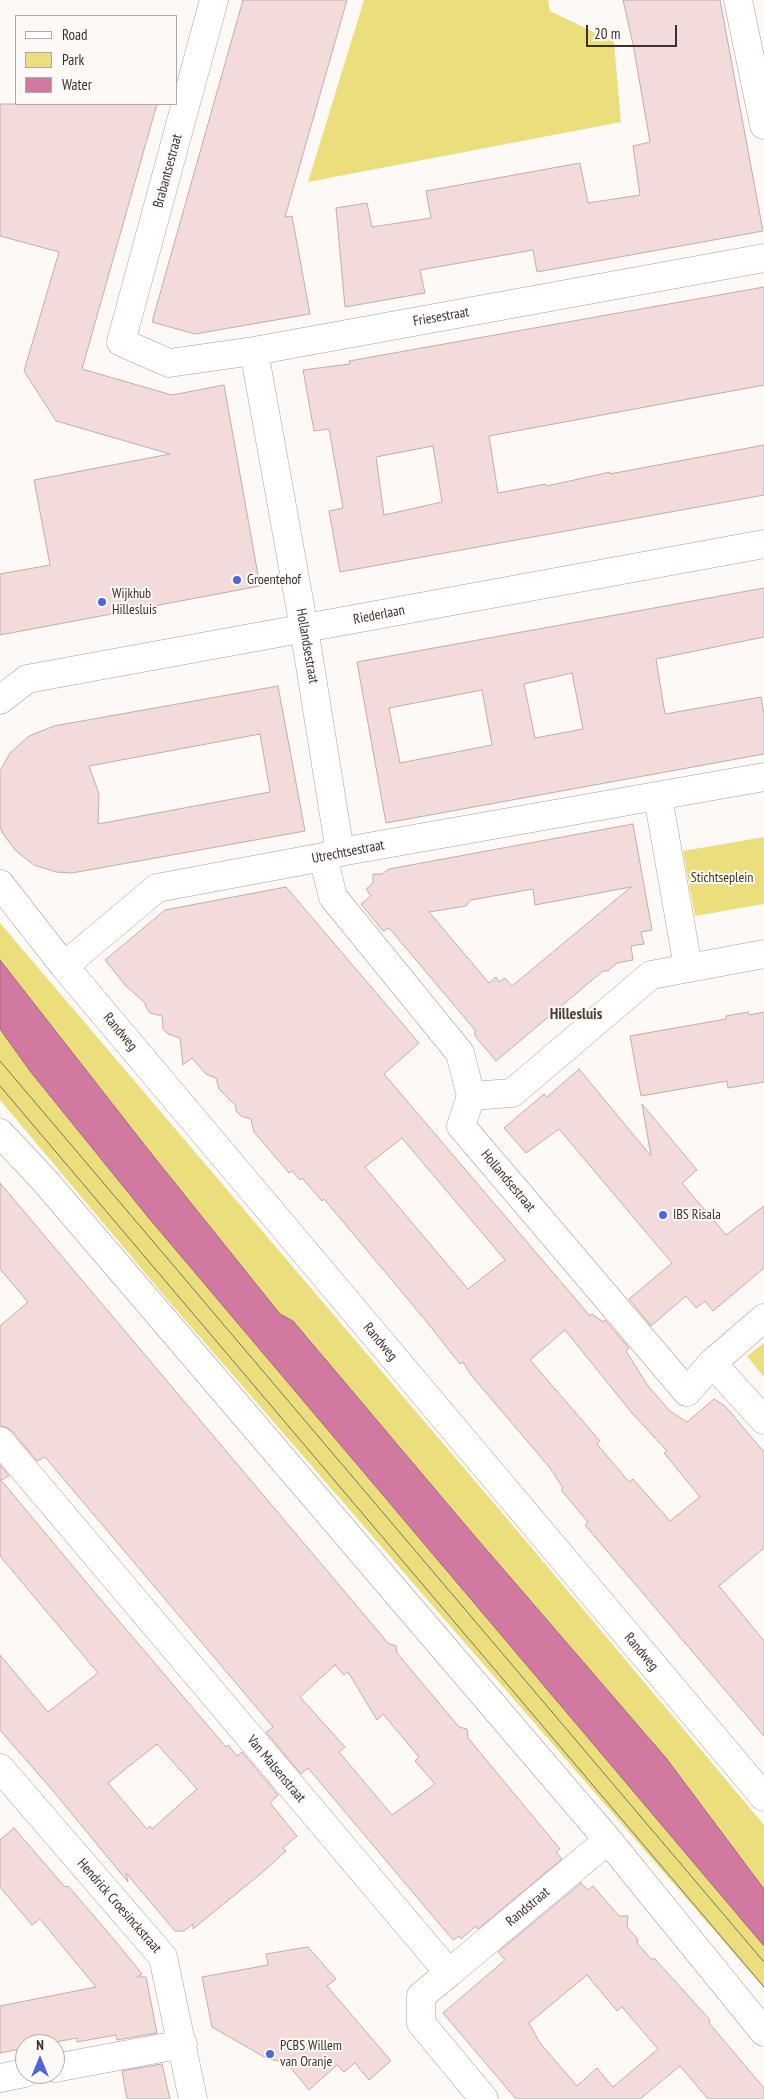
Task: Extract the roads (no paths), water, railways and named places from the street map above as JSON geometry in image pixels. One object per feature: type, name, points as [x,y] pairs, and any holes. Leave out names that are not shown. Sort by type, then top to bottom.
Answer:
[{"type":"street","name":"Brabantsestraat","points":[[121,342],[214,0]]},
{"type":"street","points":[[738,0],[764,125]]},
{"type":"street","name":"Friesestraat","points":[[121,342],[169,363],[254,352],[764,258]]},
{"type":"street","name":"Hollandsestraat","points":[[254,352],[304,628],[331,855],[333,897],[460,1053],[471,1096],[461,1126],[687,1392],[712,1363]]},
{"type":"street","name":"Riederlaan","points":[[0,700],[27,679],[764,544]]},
{"type":"street","points":[[688,967],[658,797],[764,776]]},
{"type":"street","name":"Utrechtsestraat","points":[[64,966],[157,888],[658,797]]},
{"type":"street","name":"Randweg","points":[[0,884],[64,966],[764,1797]]},
{"type":"street","points":[[471,1096],[512,1092],[651,975],[764,954]]},
{"type":"street","points":[[1,1136],[45,1181],[608,1840],[764,2032]]},
{"type":"street","points":[[764,1318],[712,1363],[764,1420]]},
{"type":"street","name":"Van Malsenstraat","points":[[0,1441],[449,1973]]},
{"type":"street","name":"Hendrick Croesinckstraat","points":[[0,1768],[164,1957],[193,2099]]},
{"type":"street","name":"Randstraat","points":[[449,1973],[608,1840]]},
{"type":"street","points":[[449,1973],[421,1996],[421,2023],[484,2099]]},
{"type":"street","points":[[65,2066],[183,2044]]},
{"type":"street","points":[[0,2078],[15,2075]]},
{"type":"water","points":[[0,960],[280,1314],[293,1321],[666,1758],[764,1889],[764,1946],[148,1217],[30,1071],[0,1029]]},
{"type":"tram line","points":[[0,1061],[764,1962]]},
{"type":"tram line","points":[[0,1086],[764,1987]]},
{"type":"place","name":"Groentehof","points":[[237,580]]},
{"type":"place","name":"Wijkhub Hillesluis","points":[[102,602]]},
{"type":"place","name":"IBS Risala","points":[[663,1215]]},
{"type":"place","name":"PCBS Willem van Oranje","points":[[270,2054]]},
{"type":"district","name":"Hillesluis","points":[[576,1014]]},
{"type":"park label","name":"Stichtseplein","points":[[722,878]]}]
